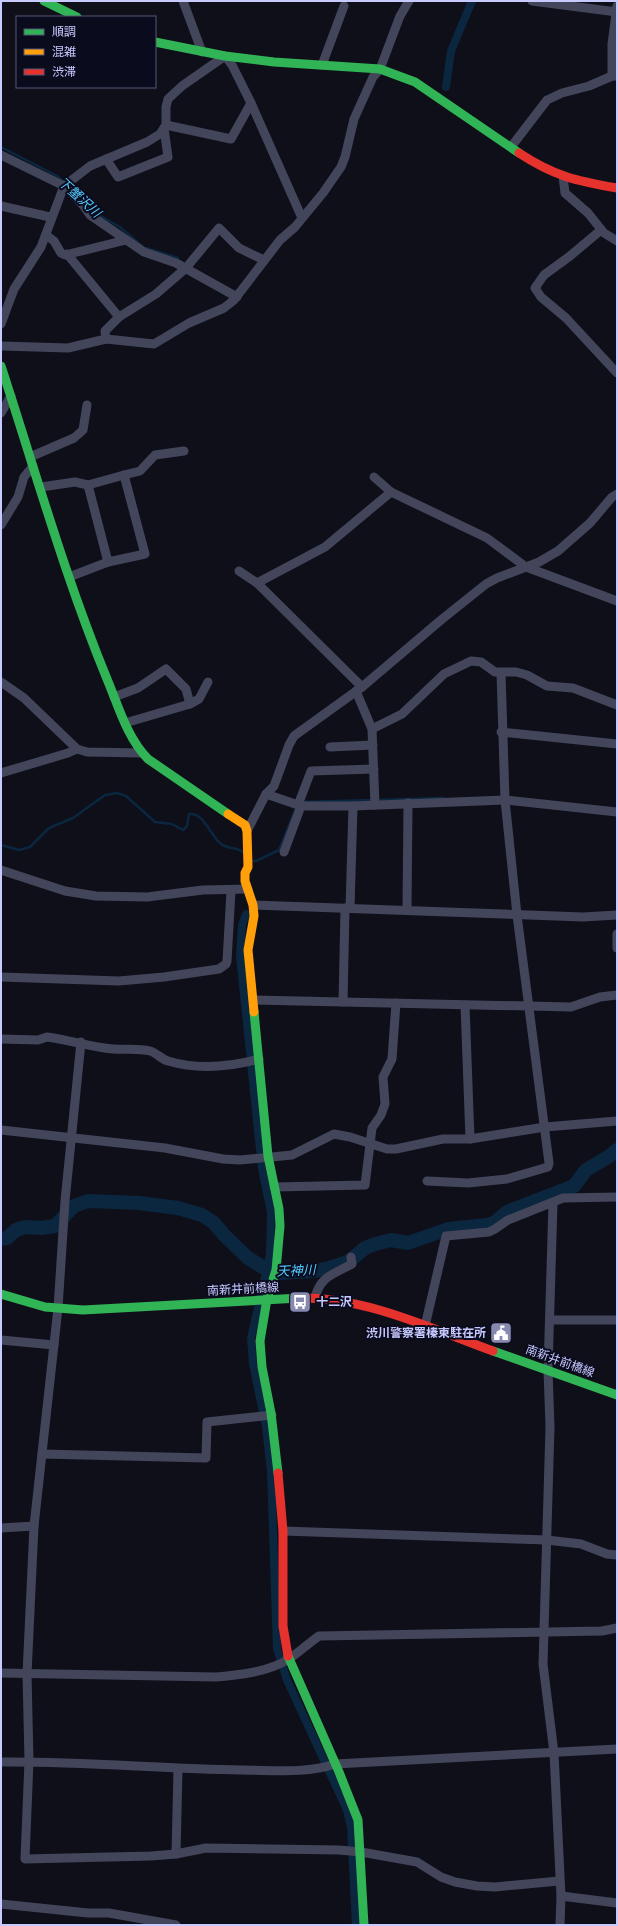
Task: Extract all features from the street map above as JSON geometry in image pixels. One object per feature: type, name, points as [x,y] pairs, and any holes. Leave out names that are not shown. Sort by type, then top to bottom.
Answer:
[{"type":"street","points":[[44,1],[75,16]]},
{"type":"street","points":[[183,1],[202,52]]},
{"type":"street","points":[[1,346],[68,348],[106,339],[154,344],[189,323],[224,308],[237,297],[280,240],[302,218],[341,167],[345,157],[354,119],[373,77],[380,69],[400,16],[409,1]]},
{"type":"street","points":[[511,147],[547,100],[562,93],[590,86],[614,76],[612,44],[617,10],[532,1]]},
{"type":"street","points":[[322,65],[344,6]]},
{"type":"street","points":[[156,42],[225,56],[380,69],[415,82],[540,167],[575,181],[617,188]]},
{"type":"street","points":[[225,56],[232,65],[251,103],[302,218]]},
{"type":"street","points":[[106,159],[118,177],[168,157],[165,126],[168,99],[182,86],[225,56]]},
{"type":"street","points":[[165,126],[231,139],[251,103]]},
{"type":"street","points":[[1,324],[14,289],[41,247],[46,235],[50,218],[64,186],[90,166],[147,142],[160,134],[165,126]]},
{"type":"street","points":[[1,155],[64,186],[83,205],[90,215],[144,252],[186,268],[237,297]]},
{"type":"street","points":[[563,176],[565,193],[588,213],[601,230],[617,241]]},
{"type":"street","points":[[1,206],[50,218]]},
{"type":"street","points":[[106,339],[105,331],[119,317],[156,294],[186,268],[219,228],[239,248],[264,260]]},
{"type":"street","points":[[601,230],[544,275],[535,288],[541,297],[566,318],[617,373]]},
{"type":"street","points":[[46,235],[54,241],[61,253],[67,254],[126,240]]},
{"type":"street","points":[[67,254],[119,317]]},
{"type":"street","points":[[1,366],[86,631],[125,724],[142,753],[148,759],[246,825],[248,867],[245,873],[253,905],[254,916],[248,950],[268,1156],[279,1210],[280,1226],[275,1274],[267,1299],[260,1342],[266,1416],[277,1455],[283,1531],[283,1626],[288,1659],[335,1764],[358,1820],[364,1925]]},
{"type":"street","points":[[1,413],[11,396]]},
{"type":"street","points":[[1,525],[18,497],[24,477],[32,461],[74,438],[83,430],[88,405]]},
{"type":"street","points":[[41,487],[75,482],[88,485],[140,471],[155,455],[184,451]]},
{"type":"street","points":[[69,577],[108,562],[145,554],[124,475]]},
{"type":"street","points":[[374,477],[391,492],[487,538],[526,567],[616,598]]},
{"type":"street","points":[[88,485],[108,562]]},
{"type":"street","points":[[257,582],[325,547],[391,492]]},
{"type":"street","points":[[247,831],[266,794],[274,786],[289,745],[294,736],[359,689],[486,584],[497,578],[526,567],[558,551],[571,541],[617,493]]},
{"type":"street","points":[[239,571],[257,582],[359,689],[372,729],[375,805]]},
{"type":"street","points":[[372,729],[402,714],[444,674],[471,661],[481,662],[495,672],[516,672],[527,675],[548,686],[573,688],[617,705]]},
{"type":"street","points":[[114,697],[138,688],[166,669],[186,689],[190,704]]},
{"type":"street","points":[[427,1181],[468,1183],[507,1179],[548,1167],[549,1163],[517,915],[505,800],[501,673]]},
{"type":"street","points":[[1,682],[24,698],[77,749],[88,752],[142,753]]},
{"type":"street","points":[[125,724],[190,704],[199,699],[208,682]]},
{"type":"street","points":[[502,732],[617,744]]},
{"type":"street","points":[[330,747],[373,745]]},
{"type":"street","points":[[1,773],[77,749]]},
{"type":"street","points":[[284,852],[311,771],[374,769]]},
{"type":"street","points":[[266,794],[299,806],[353,806],[505,800],[617,812]]},
{"type":"street","points":[[407,910],[408,803]]},
{"type":"street","points":[[343,1002],[353,806]]},
{"type":"street","points":[[1,870],[82,895],[147,897],[203,890],[248,889]]},
{"type":"street","points":[[1,978],[119,981],[164,977],[219,969],[226,964],[227,961],[231,890]]},
{"type":"street","points":[[253,905],[583,917],[617,915]]},
{"type":"street","points":[[617,934],[617,948]]},
{"type":"street","points":[[253,1000],[571,1007],[600,997],[617,996]]},
{"type":"street","points":[[274,1187],[365,1185],[372,1128],[381,1115],[385,1104],[383,1077],[392,1059],[396,1003]]},
{"type":"street","points":[[464,1005],[470,1139]]},
{"type":"street","points":[[1,1039],[38,1040],[47,1037],[114,1049],[126,1048],[149,1051],[154,1052],[163,1060],[184,1066],[210,1067],[259,1059]]},
{"type":"street","points":[[81,1042],[58,1308],[34,1526],[27,1674],[29,1762],[25,1859],[151,1856],[176,1854],[206,1848],[361,1852],[416,1862],[441,1877],[455,1882],[477,1886],[495,1887],[558,1881]]},
{"type":"street","points":[[1,1130],[72,1136],[165,1148],[223,1159],[240,1160],[298,1153],[334,1134],[396,1149],[443,1139],[470,1139],[545,1127],[617,1121]]},
{"type":"street","points":[[425,1326],[446,1236],[489,1232],[508,1220],[570,1197],[617,1197]]},
{"type":"street","points":[[552,1203],[551,1320],[548,1370],[550,1427],[543,1664],[554,1753],[560,1925]]},
{"type":"street","points":[[315,1298],[317,1288],[324,1279],[352,1264],[352,1260]]},
{"type":"street","name":"南新井前橋線","points":[[1,1294],[29,1303],[58,1308],[108,1310],[267,1299],[329,1298],[360,1304],[617,1395]]},
{"type":"street","points":[[551,1320],[617,1320]]},
{"type":"street","points":[[1,1340],[54,1345]]},
{"type":"street","points":[[42,1454],[206,1458],[207,1422],[266,1416]]},
{"type":"street","points":[[1,1528],[34,1526]]},
{"type":"street","points":[[283,1531],[547,1540],[581,1544],[607,1554],[617,1555]]},
{"type":"street","points":[[1,1673],[216,1677],[243,1674],[269,1668],[288,1659],[319,1636],[602,1631],[617,1628]]},
{"type":"street","points":[[1,1762],[178,1769],[295,1770],[322,1769],[335,1764],[617,1749]]},
{"type":"street","points":[[176,1854],[178,1769]]},
{"type":"street","points":[[560,1896],[617,1903]]},
{"type":"street","points":[[1,1904],[88,1913],[109,1913],[176,1925]]},
{"type":"waterway","points":[[446,87],[451,51],[472,1]]},
{"type":"waterway","name":"下蟹沢川","points":[[1,147],[57,176],[64,182]]},
{"type":"waterway","name":"下蟹沢川","points":[[72,188],[83,199]]},
{"type":"waterway","name":"下蟹沢川","points":[[88,204],[95,213],[120,227],[142,246]]},
{"type":"waterway","name":"下蟹沢川","points":[[146,248],[178,258]]},
{"type":"waterway","points":[[1,845],[19,850],[30,847],[49,828],[73,818],[105,795],[117,793],[126,796],[155,822],[172,824],[183,830],[187,826],[189,814],[194,814],[203,820],[216,839],[223,845],[243,852]]},
{"type":"waterway","points":[[302,802],[443,798]]},
{"type":"waterway","points":[[252,861],[256,861],[279,850],[296,808]]},
{"type":"waterway","points":[[246,914],[242,925],[240,956],[262,1169],[271,1212],[270,1255],[251,1338],[253,1364],[266,1427],[271,1472],[277,1649],[287,1680],[347,1810],[351,1827],[356,1925]]},
{"type":"waterway","name":"天神川","points":[[1,1239],[7,1238],[16,1230],[25,1227],[41,1228],[55,1226],[74,1206],[88,1201],[139,1203],[178,1208],[202,1215],[214,1223],[248,1258],[269,1271],[279,1273],[314,1271],[348,1262],[365,1248],[375,1244],[391,1240],[408,1243],[448,1229],[494,1223],[507,1212],[574,1186],[586,1170],[617,1150]]},
{"type":"traffic: fast","points":[[44,1],[75,16]]},
{"type":"traffic: fast","points":[[156,42],[225,56],[274,62],[380,69],[415,82],[519,153]]},
{"type":"traffic: fast","points":[[1,366],[78,602],[119,710],[134,741],[148,759],[228,814]]},
{"type":"traffic: fast","points":[[254,1012],[268,1156],[279,1209],[280,1226],[276,1270],[267,1299],[260,1341],[262,1367],[271,1413],[278,1473]]},
{"type":"traffic: fast","points":[[1,1294],[45,1307],[83,1310],[300,1298]]},
{"type":"traffic: fast","points":[[493,1351],[617,1395]]},
{"type":"traffic: fast","points":[[288,1656],[339,1772],[358,1820],[364,1925]]},
{"type":"traffic: slow","points":[[228,814],[245,825],[247,831],[248,867],[245,873],[245,881],[253,905],[254,916],[248,950],[254,1012]]},
{"type":"traffic: jam","points":[[519,153],[543,167],[577,180],[617,188]]},
{"type":"traffic: jam","points":[[300,1298],[325,1299],[374,1309],[423,1324],[493,1351]]},
{"type":"traffic: jam","points":[[278,1473],[283,1531],[283,1626],[288,1656]]},
{"type":"place","name":"十二沢","points":[[300,1302]]},
{"type":"place","name":"渋川警察署榛東駐在所","points":[[501,1333]]}]
